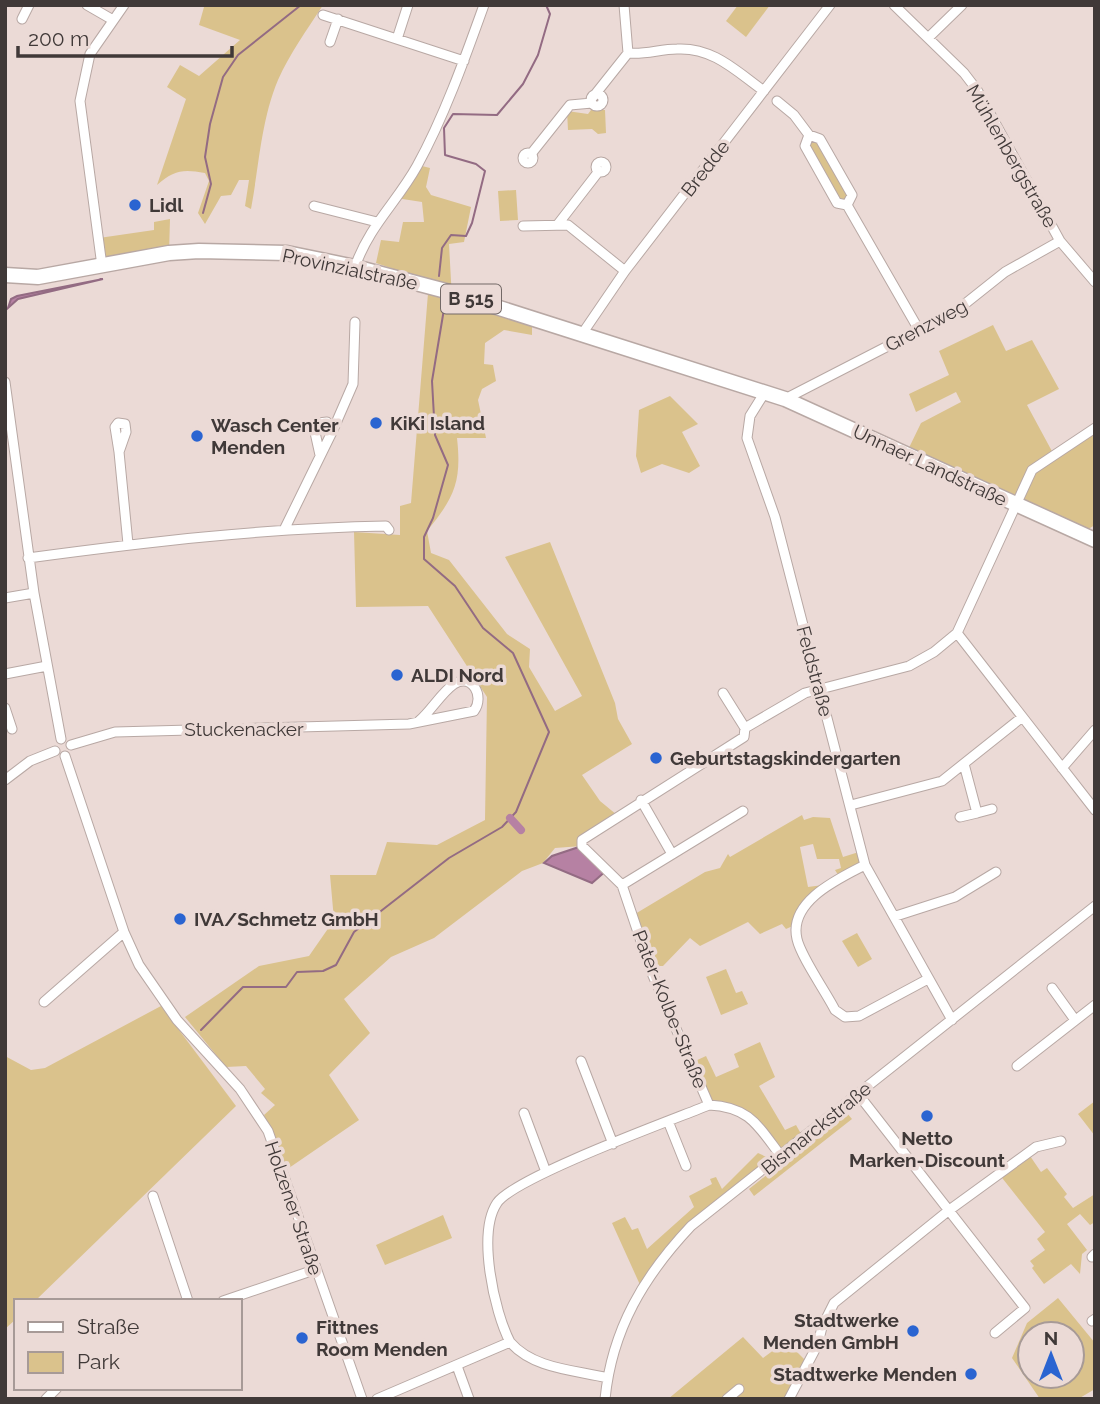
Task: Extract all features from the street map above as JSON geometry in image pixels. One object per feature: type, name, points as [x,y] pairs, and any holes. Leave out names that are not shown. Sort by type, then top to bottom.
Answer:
[{"type":"main road","name":"Provinzialstraße","points":[[5,275],[38,277],[169,253],[287,253],[355,267],[446,291],[765,392]]},
{"type":"main road","name":"Unnaer Landstraße","points":[[765,392],[1095,540]]},
{"type":"street","points":[[22,19],[29,5]]},
{"type":"street","points":[[87,5],[113,20]]},
{"type":"street","points":[[102,266],[80,101],[90,54],[124,5]]},
{"type":"street","points":[[397,39],[408,5]]},
{"type":"street","points":[[355,267],[365,239],[418,165],[464,61],[484,5]]},
{"type":"street","points":[[531,155],[570,105],[592,100],[628,53],[624,5]]},
{"type":"street","name":"Bredde","points":[[583,334],[625,271],[830,5]]},
{"type":"street","name":"Mühlenbergstraße","points":[[894,5],[977,90],[1060,241],[1095,282]]},
{"type":"street","points":[[928,38],[962,5]]},
{"type":"street","points":[[323,15],[464,61]]},
{"type":"street","points":[[330,41],[338,19]]},
{"type":"street","points":[[628,53],[701,50],[714,55],[764,92]]},
{"type":"street","points":[[778,101],[794,115],[809,135],[820,139],[852,195],[847,205]]},
{"type":"street","points":[[809,135],[805,146],[837,203],[847,205],[919,330]]},
{"type":"street","points":[[558,224],[598,171]]},
{"type":"street","points":[[314,205],[377,222]]},
{"type":"street","points":[[523,226],[558,224],[573,228],[625,271]]},
{"type":"street","name":"Grenzweg","points":[[785,399],[956,311],[1005,272],[1060,241]]},
{"type":"street","points":[[285,528],[354,384],[355,322]]},
{"type":"street","points":[[5,382],[28,558],[47,666],[61,739],[71,745],[71,750],[65,756],[55,751],[30,761],[5,780]]},
{"type":"street","name":"Feldstraße","points":[[765,392],[750,415],[747,438],[775,517],[865,864],[952,1020]]},
{"type":"street","points":[[320,455],[314,428],[318,422],[327,422],[333,430]]},
{"type":"street","name":"Pater-Kolbe-Straße","points":[[709,1105],[651,971],[622,885],[582,846],[582,840],[744,737],[745,728],[805,693],[909,666],[934,652],[957,633],[1032,470],[1095,428]]},
{"type":"street","points":[[118,452],[128,544]]},
{"type":"street","points":[[28,558],[128,544],[257,535],[285,528],[386,526],[388,530]]},
{"type":"street","points":[[5,598],[34,593]]},
{"type":"street","points":[[957,633],[1095,810]]},
{"type":"street","points":[[5,674],[47,666]]},
{"type":"street","name":"Stuckenacker","points":[[71,745],[115,732],[338,728],[419,721],[474,710],[479,704],[480,694],[474,685],[464,682],[454,684],[419,721]]},
{"type":"street","points":[[723,693],[745,728]]},
{"type":"street","points":[[5,708],[12,729]]},
{"type":"street","points":[[850,805],[942,781],[1021,718]]},
{"type":"street","points":[[1062,768],[1095,730]]},
{"type":"street","points":[[55,751],[55,744],[61,739]]},
{"type":"street","name":"Holzener Straße","points":[[65,756],[124,932],[139,965],[177,1020],[240,1089],[268,1131],[314,1270],[362,1399]]},
{"type":"street","points":[[964,764],[977,813]]},
{"type":"street","points":[[641,800],[672,854]]},
{"type":"street","points":[[960,817],[992,809]]},
{"type":"street","points":[[622,885],[743,811]]},
{"type":"street","points":[[865,864],[815,896],[805,906],[797,924],[797,939],[835,1010],[845,1017],[859,1016],[928,979]]},
{"type":"street","points":[[896,916],[955,897],[996,872]]},
{"type":"street","name":"Bismarckstraße","points":[[605,1399],[624,1321],[660,1259],[691,1226],[1095,906]]},
{"type":"street","points":[[44,1002],[124,932]]},
{"type":"street","points":[[1052,988],[1075,1020]]},
{"type":"street","points":[[1017,1066],[1095,1005]]},
{"type":"street","points":[[582,1060],[612,1144]]},
{"type":"street","points":[[858,1094],[1025,1308],[995,1333]]},
{"type":"street","points":[[608,1378],[536,1361],[518,1351],[510,1342],[498,1305],[487,1240],[489,1223],[498,1202],[506,1193],[547,1172],[709,1105],[730,1106],[747,1114],[781,1156]]},
{"type":"street","points":[[524,1113],[547,1172]]},
{"type":"street","points":[[668,1121],[686,1166]]},
{"type":"street","points":[[789,1399],[818,1344],[822,1327],[834,1303],[948,1211],[1036,1147],[1061,1141]]},
{"type":"street","points":[[153,1196],[187,1299]]},
{"type":"street","points":[[229,1299],[314,1270]]},
{"type":"street","points":[[377,1399],[510,1342]]},
{"type":"street","points":[[457,1366],[469,1399]]},
{"type":"street","points":[[727,1399],[739,1389]]},
{"type":"green space","points":[[323,5],[288,60],[272,95],[251,209],[245,206],[249,180],[239,180],[231,195],[221,196],[205,224],[198,213],[209,181],[205,173],[179,172],[157,185],[186,99],[167,87],[180,65],[199,76],[240,40],[199,25],[204,7]]},
{"type":"green space","points":[[738,5],[770,5],[746,37],[726,21]]},
{"type":"green space","points":[[591,110],[605,110],[606,133],[598,134],[592,129],[568,130],[567,111],[588,114]]},
{"type":"green space","points":[[810,137],[819,140],[850,195],[846,203],[838,201],[807,146]]},
{"type":"green space","points":[[418,165],[430,168],[426,187],[431,195],[471,207],[464,242],[449,244],[452,299],[532,325],[532,335],[504,330],[485,343],[484,364],[493,365],[496,381],[482,389],[478,400],[486,438],[457,438],[457,478],[450,499],[427,531],[431,553],[449,560],[507,634],[530,649],[529,667],[555,711],[582,696],[505,557],[550,542],[615,703],[618,719],[632,744],[582,775],[600,801],[617,815],[582,839],[582,846],[555,848],[543,863],[522,871],[434,938],[391,957],[344,999],[370,1033],[329,1075],[359,1120],[286,1170],[264,1115],[275,1105],[261,1093],[265,1089],[246,1066],[226,1067],[185,1017],[259,966],[309,956],[334,920],[330,875],[376,875],[387,842],[437,845],[485,820],[487,697],[428,606],[356,607],[354,532],[400,535],[400,506],[411,503],[429,281],[376,263],[381,240],[399,242],[403,222],[424,222],[422,202],[396,198]]},
{"type":"green space","points":[[516,190],[518,220],[500,221],[498,191]]},
{"type":"green space","points":[[170,219],[169,253],[102,266],[99,238],[154,230],[154,222]]},
{"type":"green space","points":[[993,325],[1006,351],[1032,340],[1059,389],[1027,405],[1054,455],[1095,428],[1095,525],[1080,534],[906,454],[921,423],[961,402],[956,392],[916,412],[909,394],[949,375],[939,351]]},
{"type":"green space","points":[[670,396],[698,424],[682,432],[700,466],[689,473],[662,464],[641,473],[636,456],[639,410]]},
{"type":"green space","points":[[802,815],[804,820],[813,817],[830,818],[843,857],[862,851],[865,865],[840,878],[835,870],[841,868],[839,859],[817,859],[813,844],[800,847],[808,887],[823,885],[797,924],[786,929],[782,924],[760,934],[748,922],[700,946],[690,938],[663,966],[651,966],[635,914],[705,872],[720,868],[728,854],[730,857]]},
{"type":"green space","points":[[857,933],[872,959],[858,967],[842,941]]},
{"type":"green space","points":[[726,969],[736,993],[742,991],[748,1004],[721,1015],[706,977]]},
{"type":"green space","points":[[161,1006],[236,1106],[37,1299],[14,1299],[14,1321],[5,1329],[5,1056],[31,1070],[45,1068]]},
{"type":"green space","points":[[760,1042],[775,1077],[759,1086],[785,1130],[796,1125],[804,1139],[781,1156],[747,1114],[709,1105],[693,1062],[706,1056],[716,1077],[739,1067],[734,1054]]},
{"type":"green space","points":[[1095,1101],[1095,1136],[1078,1114]]},
{"type":"green space","points":[[846,1112],[852,1119],[754,1196],[749,1189]]},
{"type":"green space","points":[[758,1153],[775,1161],[691,1226],[641,1287],[612,1223],[625,1217],[632,1230],[638,1228],[647,1249],[694,1207],[689,1196],[712,1184],[710,1179],[716,1177],[722,1189]]},
{"type":"green space","points":[[1028,1153],[1041,1172],[1047,1168],[1067,1194],[1064,1197],[1073,1208],[1095,1194],[1095,1222],[1090,1225],[1080,1214],[1067,1224],[1087,1250],[1082,1254],[1080,1274],[1071,1264],[1044,1284],[1030,1261],[1045,1250],[1037,1239],[1045,1232],[999,1174]]},
{"type":"green space","points":[[443,1215],[452,1238],[385,1265],[376,1245]]},
{"type":"green space","points":[[1058,1298],[1076,1320],[1031,1320]]},
{"type":"green space","points":[[1086,1332],[1095,1343],[1095,1389],[1078,1399],[1040,1399],[1034,1390],[1086,1390]]},
{"type":"green space","points":[[743,1337],[763,1358],[786,1341],[809,1364],[789,1399],[668,1399]]},
{"type":"shaded area","points":[[103,279],[18,299],[8,308],[11,299],[17,296]]},
{"type":"shaded area","points":[[582,846],[607,870],[592,883],[544,863],[552,856]]},
{"type":"waterway","points":[[203,213],[211,184],[205,157],[210,124],[223,77],[238,55],[301,5]]},
{"type":"waterway","points":[[439,276],[442,248],[451,235],[466,236],[472,223],[485,171],[476,164],[445,155],[444,128],[453,114],[497,115],[523,84],[538,55],[550,14],[546,5]]},
{"type":"waterway","points":[[201,1030],[243,987],[286,987],[297,972],[323,971],[336,965],[354,932],[449,858],[502,827],[516,812],[549,732],[513,653],[483,628],[455,586],[424,559],[424,537],[433,518],[448,465],[435,435],[432,381],[444,309]]},
{"type":"waterway","points":[[510,818],[521,830]]},
{"type":"place","name":"Lidl","points":[[135,205]]},
{"type":"place","name":"KiKi Island","points":[[376,423]]},
{"type":"place","name":"Wasch Center Menden","points":[[197,436]]},
{"type":"place","name":"ALDI Nord","points":[[397,675]]},
{"type":"place","name":"Geburtstagskindergarten","points":[[656,758]]},
{"type":"place","name":"IVA/Schmetz GmbH","points":[[180,919]]},
{"type":"place","name":"Netto Marken-Discount","points":[[927,1116]]},
{"type":"place","name":"Stadtwerke Menden GmbH","points":[[913,1331]]},
{"type":"place","name":"Fittnes Room Menden","points":[[302,1338]]},
{"type":"place","name":"Stadtwerke Menden","points":[[971,1374]]}]
